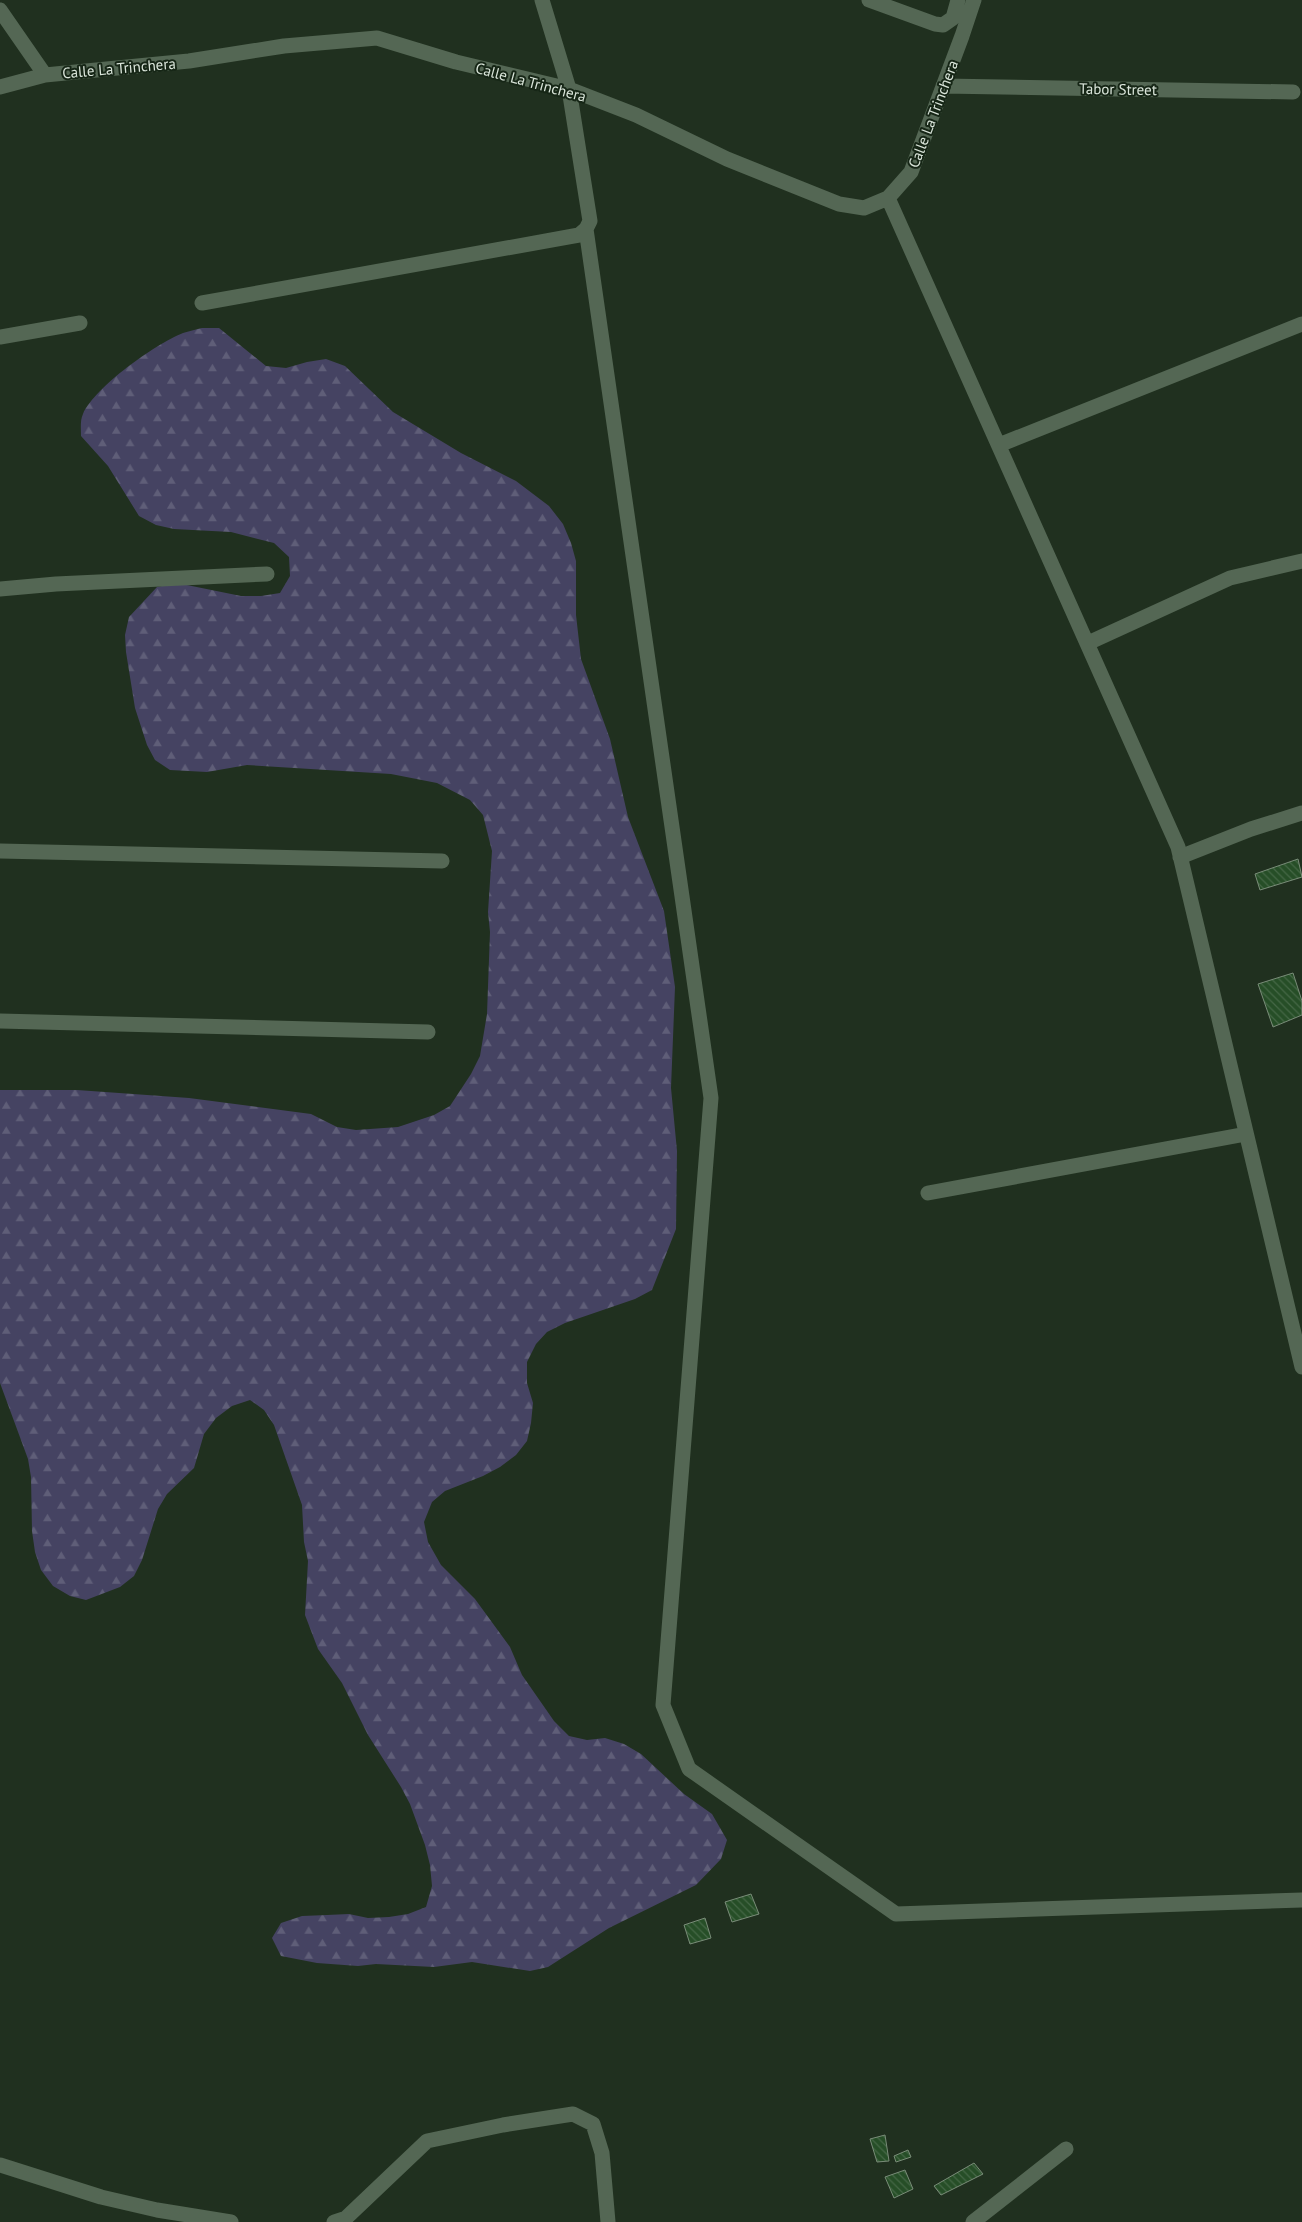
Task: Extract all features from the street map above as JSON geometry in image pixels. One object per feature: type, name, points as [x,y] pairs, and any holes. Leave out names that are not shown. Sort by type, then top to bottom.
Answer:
[{"type":"street","points":[[202,303],[579,235],[586,229],[590,221],[569,89],[542,0]]},
{"type":"street","points":[[869,0],[935,24],[943,25],[953,18],[958,0]]},
{"type":"street","name":"Calle La Trinchera","points":[[0,87],[45,75],[189,61],[284,46],[377,38],[456,62],[569,89],[636,115],[727,159],[839,204],[864,208],[888,198],[911,172],[974,0]]},
{"type":"street","points":[[0,10],[45,75]]},
{"type":"street","name":"Tabor Street","points":[[943,86],[1293,92]]},
{"type":"street","points":[[888,198],[1178,847],[1302,1367]]},
{"type":"street","points":[[586,229],[711,1098],[663,1705],[689,1769],[896,1914],[1302,1900]]},
{"type":"street","points":[[0,337],[80,323]]},
{"type":"street","points":[[999,445],[1302,324]]},
{"type":"street","points":[[1088,643],[1230,578],[1302,561]]},
{"type":"street","points":[[0,589],[56,584],[267,574]]},
{"type":"street","points":[[1180,857],[1251,829],[1302,812]]},
{"type":"street","points":[[0,851],[442,861]]},
{"type":"street","points":[[0,1021],[428,1032]]},
{"type":"street","points":[[928,1193],[1246,1134]]},
{"type":"street","points":[[334,2222],[346,2218],[427,2142],[503,2125],[573,2114],[593,2124],[602,2153],[608,2222]]},
{"type":"street","points":[[973,2222],[1066,2149]]},
{"type":"street","points":[[0,2165],[101,2197],[157,2210],[231,2222]]},
{"type":"green space","points":[[202,328],[219,328],[266,366],[286,368],[326,359],[345,366],[393,412],[461,453],[516,481],[549,506],[563,524],[571,543],[576,561],[576,615],[581,659],[610,739],[628,817],[664,911],[675,987],[671,1088],[677,1151],[676,1229],[652,1290],[635,1299],[565,1323],[547,1332],[536,1344],[527,1362],[527,1383],[533,1403],[527,1441],[516,1455],[500,1467],[445,1491],[432,1502],[424,1522],[428,1542],[441,1565],[475,1599],[510,1647],[522,1675],[554,1721],[569,1736],[587,1740],[605,1738],[624,1744],[641,1754],[684,1794],[712,1814],[727,1840],[721,1859],[696,1885],[609,1928],[548,1967],[530,1971],[472,1962],[434,1967],[376,1964],[358,1966],[317,1963],[281,1956],[272,1938],[281,1923],[302,1916],[349,1914],[368,1918],[408,1914],[426,1907],[432,1886],[430,1865],[425,1845],[410,1804],[368,1735],[342,1683],[318,1649],[305,1615],[308,1561],[304,1542],[302,1505],[274,1425],[264,1410],[250,1400],[232,1406],[216,1418],[204,1434],[194,1468],[167,1494],[158,1509],[142,1560],[134,1576],[120,1587],[86,1600],[70,1596],[53,1586],[41,1570],[35,1552],[32,1531],[31,1477],[28,1459],[0,1383],[0,1090],[77,1090],[189,1098],[311,1114],[337,1127],[356,1130],[398,1127],[434,1115],[450,1106],[471,1074],[480,1056],[487,1014],[490,932],[488,912],[492,851],[483,815],[470,800],[437,783],[391,774],[247,765],[207,772],[170,770],[155,760],[147,745],[135,708],[126,652],[125,635],[129,617],[157,587],[177,583],[241,596],[261,596],[280,593],[290,576],[289,557],[274,543],[231,532],[174,529],[156,525],[139,516],[108,466],[81,436],[83,414],[100,391],[113,379],[157,347],[183,333]]},
{"type":"building","points":[[1298,859],[1302,877],[1260,890],[1255,874]]},
{"type":"building","points":[[1293,973],[1302,1001],[1302,1015],[1273,1027],[1258,984]]},
{"type":"building","points":[[751,1894],[759,1914],[732,1922],[725,1902]]},
{"type":"building","points":[[705,1918],[711,1938],[690,1944],[684,1925]]},
{"type":"building","points":[[885,2135],[889,2161],[877,2162],[870,2139]]},
{"type":"building","points":[[908,2150],[911,2157],[896,2162],[894,2156]]},
{"type":"building","points":[[974,2163],[983,2174],[941,2195],[934,2186]]},
{"type":"building","points":[[905,2170],[913,2189],[894,2198],[885,2177]]}]
